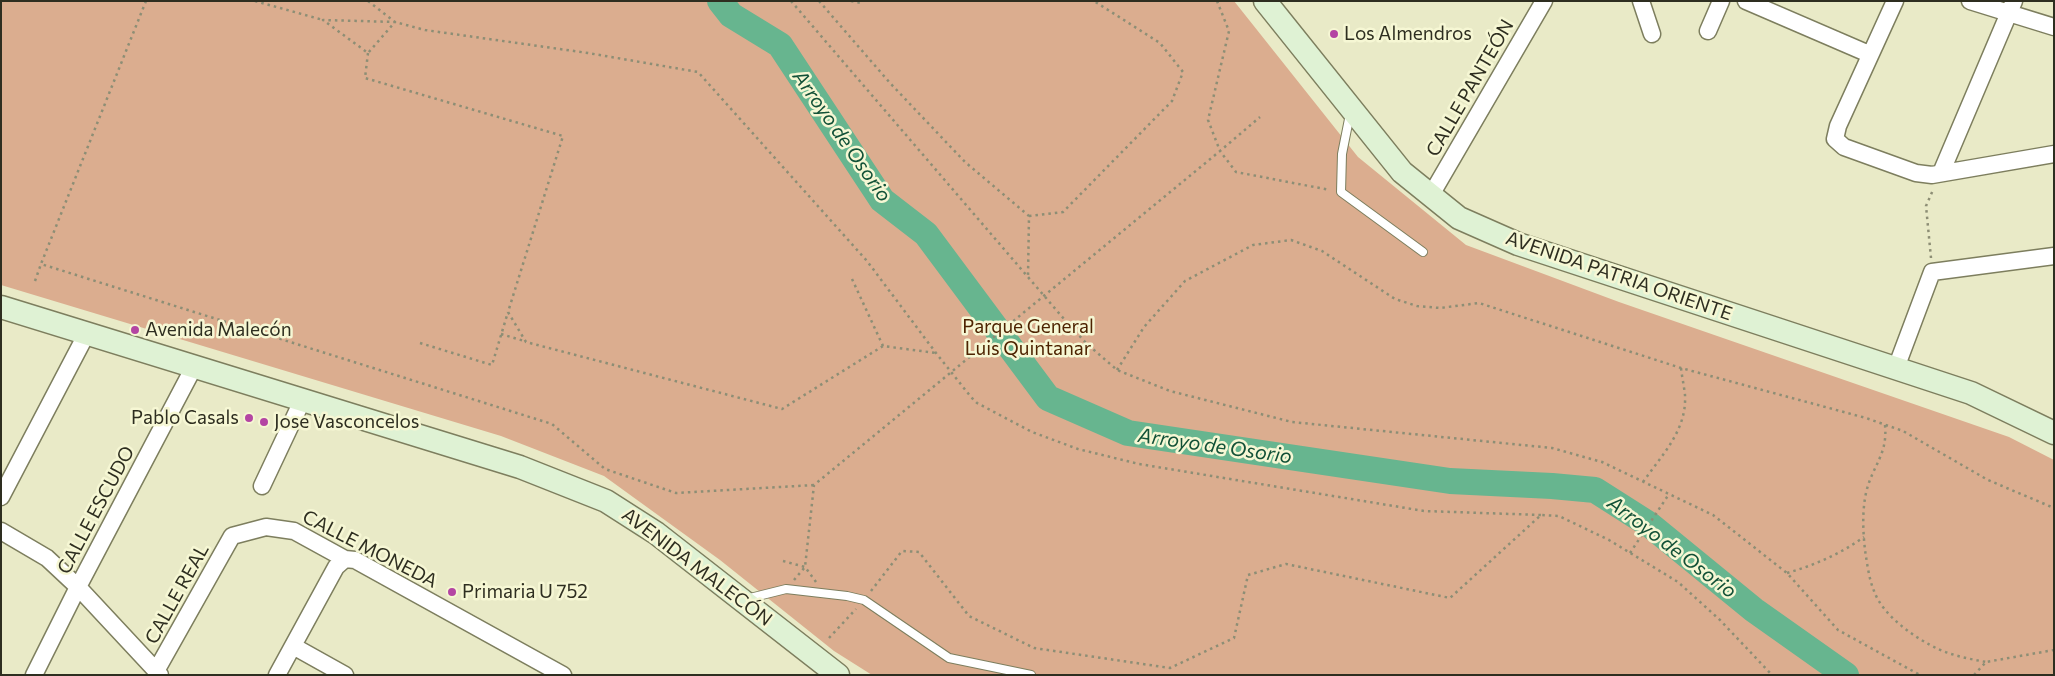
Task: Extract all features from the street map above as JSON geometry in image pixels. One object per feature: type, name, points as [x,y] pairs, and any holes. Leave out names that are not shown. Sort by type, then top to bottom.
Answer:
[{"type":"street","name":"AVENIDA PATRIA ORIENTE","points":[[1265,1],[1402,172],[1458,218],[1518,244],[1971,393],[2054,433]]},
{"type":"street","name":"CALLE PANTEÓN","points":[[1431,195],[1544,1]]},
{"type":"street","points":[[1641,1],[1652,34]]},
{"type":"street","points":[[1708,31],[1721,1]]},
{"type":"street","points":[[1746,1],[1869,54]]},
{"type":"street","points":[[1895,1],[1869,54],[1838,126],[1835,139],[1844,147],[1916,174],[1941,173],[2054,154]]},
{"type":"street","points":[[1970,1],[2011,8],[2054,27]]},
{"type":"street","points":[[1941,173],[2011,8]]},
{"type":"street","points":[[1896,368],[1932,272],[2051,259]]},
{"type":"street","name":"AVENIDA MALECÓN","points":[[1,307],[195,365],[520,467],[606,501],[656,533],[838,675]]},
{"type":"street","points":[[1,497],[87,333]]},
{"type":"street","name":"CALLE ESCUDO","points":[[34,675],[78,587],[195,365]]},
{"type":"street","points":[[262,486],[303,399]]},
{"type":"street","name":"CALLE MONEDA","points":[[232,536],[266,527],[294,531],[345,559],[355,560],[563,675]]},
{"type":"street","points":[[1,531],[47,558],[78,587],[158,673]]},
{"type":"street","name":"CALLE REAL","points":[[158,673],[232,536]]},
{"type":"street","points":[[277,675],[336,567],[345,559]]},
{"type":"street","points":[[293,646],[345,675]]},
{"type":"lane","points":[[1351,108],[1342,154],[1341,192],[1423,252]]},
{"type":"lane","points":[[742,600],[786,589],[822,592],[864,600],[949,658],[1031,675]]},
{"type":"path","points":[[35,281],[146,1]]},
{"type":"path","points":[[255,1],[323,20],[395,22],[425,30],[588,53],[698,72],[867,261],[936,353],[977,403],[1032,432],[1078,449],[1139,464],[1424,511],[1559,516],[1609,540],[1678,582],[1720,620],[1772,675]]},
{"type":"path","points":[[368,1],[395,22]]},
{"type":"path","points":[[791,1],[1064,319],[1086,343],[1117,370],[1170,391],[1292,422],[1552,448],[1602,462],[1713,515],[1787,572],[1838,630],[1920,675]]},
{"type":"path","points":[[818,1],[890,83],[965,162],[1029,216],[1063,212],[1172,101],[1183,72],[1160,43],[1094,1]]},
{"type":"path","points":[[851,1],[861,3],[863,1]]},
{"type":"path","points":[[1217,1],[1229,31],[1208,120],[1220,151],[1236,172],[1341,192]]},
{"type":"path","points":[[323,20],[368,53]]},
{"type":"path","points":[[395,22],[368,53],[365,78],[562,136],[492,365],[420,343]]},
{"type":"path","points":[[41,264],[552,424],[605,469],[676,493],[814,486],[1260,117]]},
{"type":"path","points":[[1932,272],[1926,206],[1941,173]]},
{"type":"path","points":[[1028,276],[1029,216]]},
{"type":"path","points":[[1117,370],[1144,327],[1185,281],[1253,245],[1291,240],[1322,251],[1395,299],[1417,306],[1440,308],[1479,303],[1681,368],[1885,424],[1903,431],[1988,480],[2054,508]]},
{"type":"path","points":[[852,279],[882,346]]},
{"type":"path","points":[[508,312],[526,342]]},
{"type":"path","points":[[501,334],[782,409],[882,346],[936,353]]},
{"type":"path","points":[[1643,482],[1674,440],[1682,419],[1685,397],[1681,368]]},
{"type":"path","points":[[1885,424],[1885,449],[1868,485],[1864,501],[1864,537],[1867,563],[1874,592],[1886,610],[1909,631],[1938,648],[1959,656],[1986,662],[2054,650]]},
{"type":"path","points":[[814,486],[805,566],[822,592]]},
{"type":"path","points":[[1630,553],[1668,494]]},
{"type":"path","points":[[829,638],[864,600],[902,551],[919,552],[969,616],[1034,648],[1170,668],[1234,638],[1248,575],[1286,564],[1450,598],[1541,515]]},
{"type":"path","points":[[1787,572],[1808,567],[1837,554],[1864,537]]},
{"type":"path","points":[[784,561],[805,566]]},
{"type":"path","points":[[1974,675],[1986,662]]},
{"type":"green space","name":"Parque General Luis Quintanar","points":[[1,1],[1234,1],[1358,157],[1466,245],[1619,302],[2009,437],[2054,460],[2054,675],[872,675],[834,651],[720,560],[604,476],[501,436],[1,285]]},
{"type":"waterway","name":"Arroyo de Osorio","points":[[720,1],[731,15],[780,45],[882,200],[926,234],[1048,398],[1128,433],[1450,481],[1595,490],[1650,525],[1754,610],[1846,675]]},
{"type":"place","name":"Los Almendros","points":[[1334,34]]},
{"type":"place","name":"Avenida Malecón","points":[[135,330]]},
{"type":"place","name":"Pablo Casals","points":[[249,418]]},
{"type":"place","name":"Jose Vasconcelos","points":[[264,422]]},
{"type":"place","name":"Primaria U 752","points":[[452,592]]}]
